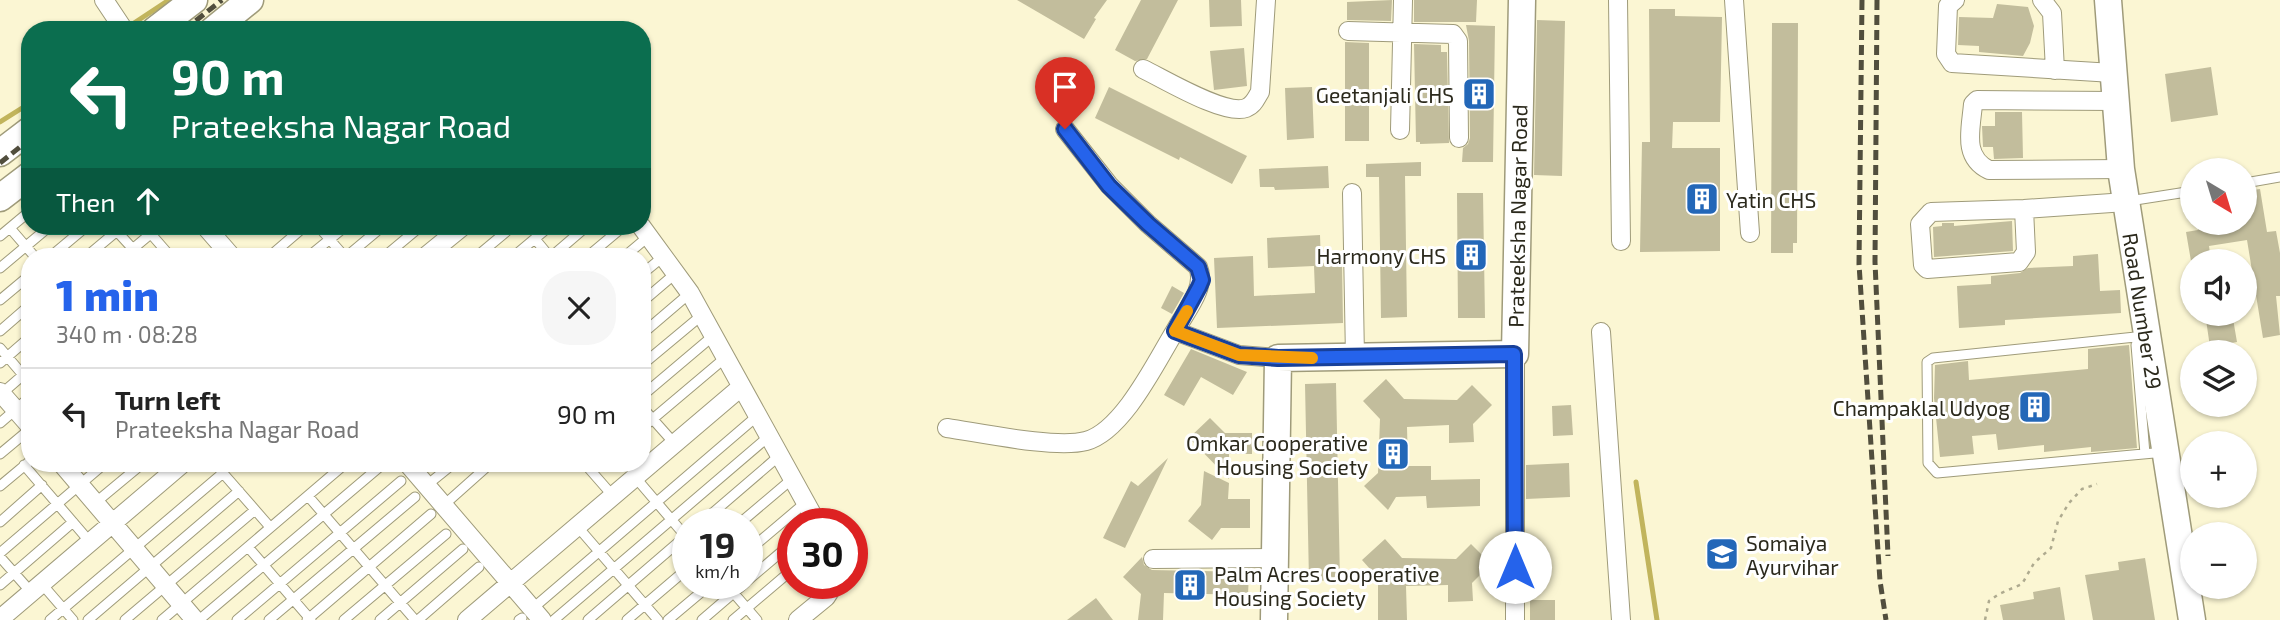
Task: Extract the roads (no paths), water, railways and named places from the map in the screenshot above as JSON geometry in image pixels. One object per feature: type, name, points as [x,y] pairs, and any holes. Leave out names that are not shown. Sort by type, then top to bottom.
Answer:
[{"type":"street","points":[[104,0],[118,21]]},
{"type":"street","points":[[167,21],[194,0]]},
{"type":"street","points":[[224,21],[250,0]]},
{"type":"street","points":[[1143,69],[1197,96],[1232,109],[1244,109],[1253,104],[1260,92],[1266,0]]},
{"type":"street","points":[[1400,130],[1403,0]]},
{"type":"street","name":"Prateeksha Nagar Road","points":[[1278,358],[1514,354],[1522,0]]},
{"type":"street","points":[[1618,0],[1621,241]]},
{"type":"street","points":[[1734,0],[1750,233]]},
{"type":"street","points":[[1955,0],[1948,6],[1946,54],[1952,63],[2113,73]]},
{"type":"street","points":[[2042,0],[2052,13],[2055,70]]},
{"type":"street","name":"Road Number 29","points":[[2108,0],[2120,169],[2155,453],[2192,620]]},
{"type":"street","points":[[1348,32],[1453,34],[1458,41],[1459,138]]},
{"type":"street","points":[[2117,101],[1977,100],[1973,104],[1970,153],[1975,161],[1989,170],[2120,169]]},
{"type":"street","points":[[947,428],[1058,443],[1087,441],[1124,413],[1175,331],[1202,280],[1198,267],[1109,186],[1065,129]]},
{"type":"street","points":[[0,153],[21,137]]},
{"type":"street","points":[[0,198],[21,181]]},
{"type":"street","points":[[1352,193],[1355,357]]},
{"type":"street","points":[[2024,209],[2026,252],[2019,262],[1927,269],[1923,265],[1920,224],[1931,212],[2126,202]]},
{"type":"street","points":[[436,248],[452,235]]},
{"type":"street","points":[[648,235],[690,293],[808,508]]},
{"type":"street","points":[[1175,331],[1239,355],[1278,358],[1274,620]]},
{"type":"street","points":[[1601,332],[1622,620]]},
{"type":"street","points":[[1514,354],[1515,620]]},
{"type":"street","points":[[651,463],[740,388]]},
{"type":"street","points":[[0,393],[21,417]]},
{"type":"street","points":[[70,472],[197,620]]},
{"type":"street","points":[[0,619],[170,472]]},
{"type":"street","points":[[412,472],[421,491],[510,583],[529,617]]},
{"type":"street","points":[[467,620],[641,472]]},
{"type":"street","points":[[1153,559],[1275,558]]},
{"type":"street","points":[[798,620],[824,599]]},
{"type":"lane","points":[[2258,181],[2280,177]]},
{"type":"lane","points":[[2126,202],[2180,193]]},
{"type":"lane","points":[[0,236],[21,219]]},
{"type":"lane","points":[[10,228],[26,247],[40,235]]},
{"type":"lane","points":[[61,248],[76,235]]},
{"type":"lane","points":[[96,248],[110,235]]},
{"type":"lane","points":[[134,248],[149,235]]},
{"type":"lane","points":[[279,248],[295,235]]},
{"type":"lane","points":[[326,235],[338,248]]},
{"type":"lane","points":[[319,248],[335,235]]},
{"type":"lane","points":[[357,248],[372,235]]},
{"type":"lane","points":[[395,248],[410,235]]},
{"type":"lane","points":[[487,248],[502,235]]},
{"type":"lane","points":[[524,248],[540,235]]},
{"type":"lane","points":[[561,248],[577,235]]},
{"type":"lane","points":[[598,248],[613,235]]},
{"type":"lane","points":[[535,239],[543,248]]},
{"type":"lane","points":[[0,268],[21,251]]},
{"type":"lane","points":[[651,267],[664,256]]},
{"type":"lane","points":[[651,294],[676,273]]},
{"type":"lane","points":[[0,300],[21,282]]},
{"type":"lane","points":[[651,326],[690,293]]},
{"type":"lane","points":[[0,331],[21,313]]},
{"type":"lane","points":[[651,357],[702,314]]},
{"type":"lane","points":[[651,388],[713,336]]},
{"type":"lane","points":[[2141,336],[1933,358],[1927,362],[1928,463],[1937,473],[2155,453]]},
{"type":"lane","points":[[4,359],[21,345]]},
{"type":"lane","points":[[0,348],[4,359],[21,369]]},
{"type":"lane","points":[[674,443],[653,419],[725,358]]},
{"type":"lane","points":[[0,393],[21,377]]},
{"type":"lane","points":[[0,423],[21,405]]},
{"type":"lane","points":[[529,617],[599,552],[757,417]]},
{"type":"lane","points":[[0,454],[21,436]]},
{"type":"lane","points":[[554,620],[768,437]]},
{"type":"lane","points":[[718,508],[779,456]]},
{"type":"lane","points":[[0,486],[21,468]]},
{"type":"lane","points":[[33,472],[90,542]]},
{"type":"lane","points":[[73,620],[63,609],[14,573],[0,555],[95,472]]},
{"type":"lane","points":[[95,503],[132,472]]},
{"type":"lane","points":[[162,620],[336,472]]},
{"type":"lane","points":[[197,620],[374,472]]},
{"type":"lane","points":[[237,620],[407,472]]},
{"type":"lane","points":[[269,620],[444,472]]},
{"type":"lane","points":[[248,547],[309,619],[482,472]]},
{"type":"lane","points":[[591,472],[612,496]]},
{"type":"lane","points":[[50,620],[223,473],[271,527]]},
{"type":"lane","points":[[635,477],[671,519]]},
{"type":"lane","points":[[758,508],[792,479]]},
{"type":"lane","points":[[0,522],[42,485]]},
{"type":"lane","points":[[88,620],[239,491]]},
{"type":"lane","points":[[308,496],[416,620],[479,567]]},
{"type":"lane","points":[[763,538],[805,503]]},
{"type":"lane","points":[[125,620],[255,510]]},
{"type":"lane","points":[[0,584],[74,522]]},
{"type":"lane","points":[[577,526],[658,620]]},
{"type":"lane","points":[[344,620],[446,534]]},
{"type":"lane","points":[[380,620],[463,549]]},
{"type":"lane","points":[[588,620],[672,549]]},
{"type":"lane","points":[[763,568],[777,556]]},
{"type":"lane","points":[[627,620],[672,582]]},
{"type":"lane","points":[[733,620],[777,583]]},
{"type":"lane","points":[[668,620],[693,599]]},
{"type":"lane","points":[[702,620],[727,599]]},
{"type":"lane","points":[[739,599],[757,620]]},
{"type":"waterway","points":[[137,21],[169,0]]},
{"type":"waterway","points":[[0,122],[21,109]]},
{"type":"waterway","points":[[1636,482],[1657,620]]},
{"type":"railway","points":[[195,21],[222,0]]},
{"type":"railway","points":[[1862,0],[1859,264],[1880,581],[1886,620]]},
{"type":"railway","points":[[1877,0],[1875,262],[1888,556]]},
{"type":"railway","points":[[0,163],[21,146]]},
{"type":"place","name":"Geetanjali CHS","points":[[1479,94]]},
{"type":"place","name":"Yatin CHS","points":[[1702,199]]},
{"type":"place","name":"Harmony CHS","points":[[1471,255]]},
{"type":"place","name":"Champaklal Udyog","points":[[2035,407]]},
{"type":"place","name":"Omkar Cooperative Housing Society","points":[[1393,454]]},
{"type":"place","name":"Somaiya Ayurvihar","points":[[1722,554]]},
{"type":"place","name":"Palm Acres Cooperative Housing Society","points":[[1190,585]]}]
